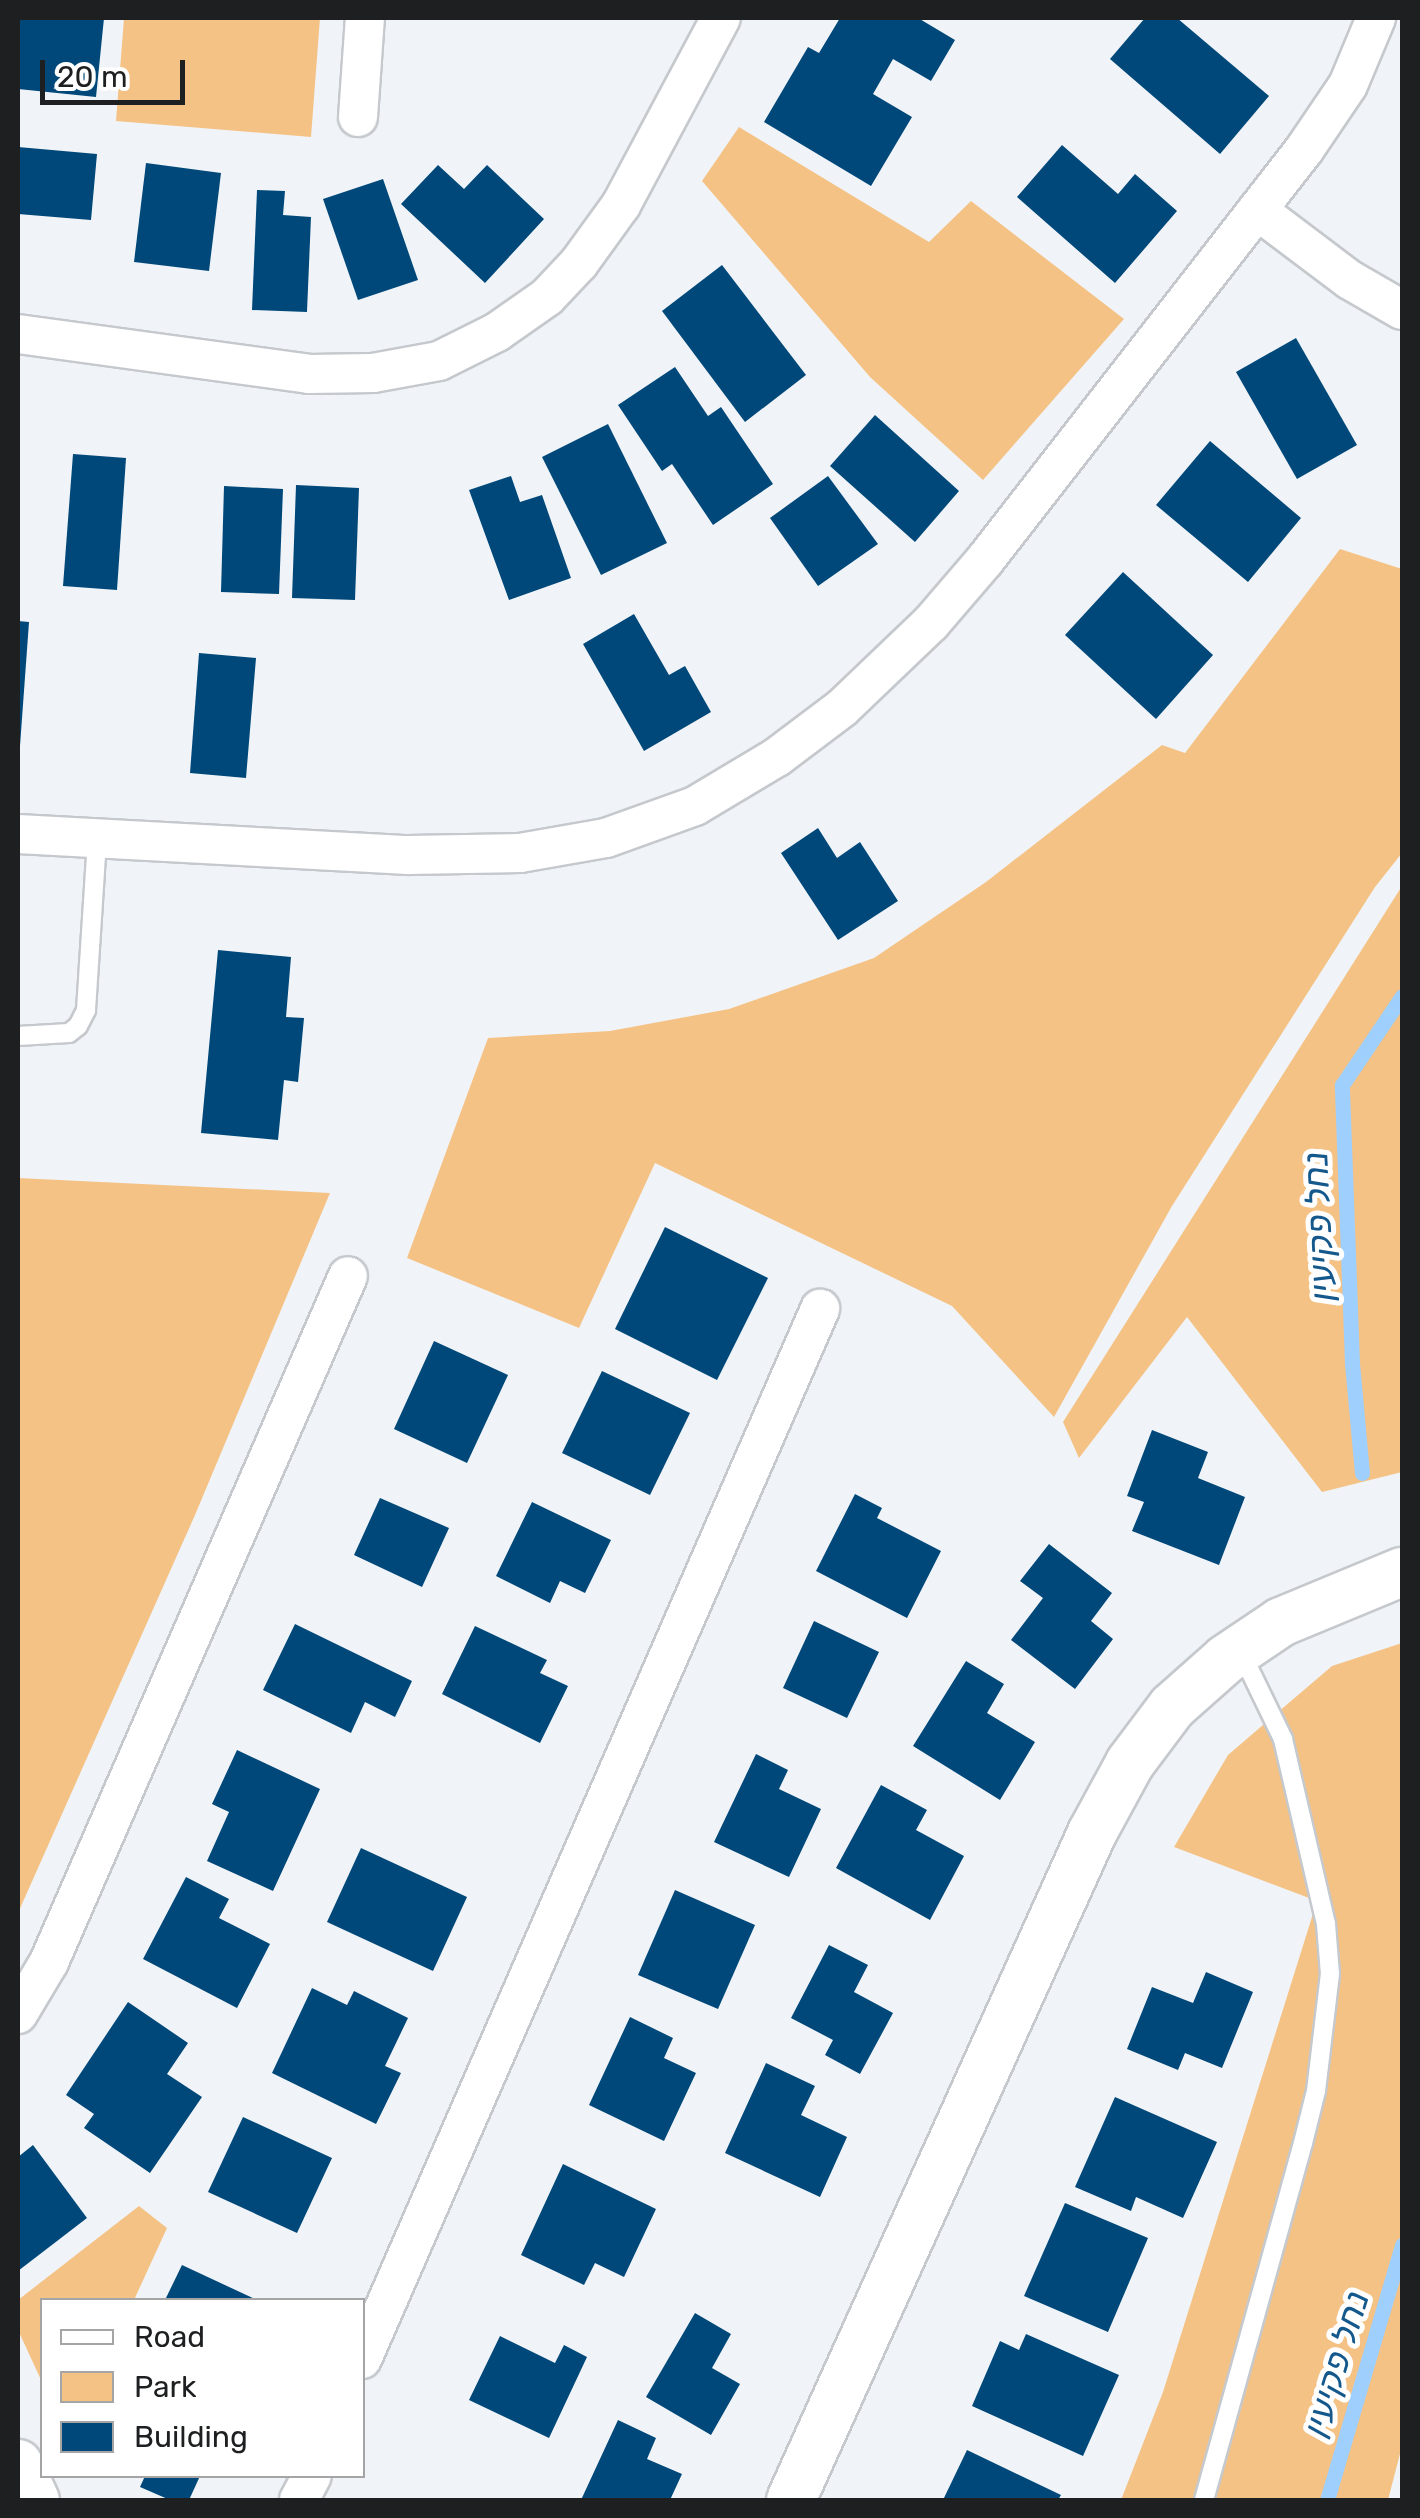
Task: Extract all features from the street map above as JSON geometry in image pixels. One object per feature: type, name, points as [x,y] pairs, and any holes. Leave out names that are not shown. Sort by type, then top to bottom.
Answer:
[{"type":"street","points":[[358,117],[366,18]]},
{"type":"street","points":[[18,334],[309,374],[373,374],[439,361],[498,332],[547,297],[578,263],[621,204],[721,18]]},
{"type":"street","points":[[18,834],[408,855],[520,854],[606,838],[694,806],[777,758],[842,708],[931,622],[997,545],[1258,210],[1348,85],[1376,18]]},
{"type":"street","points":[[1258,210],[1350,280],[1402,310]]},
{"type":"street","points":[[18,2014],[50,1962],[348,1276]]},
{"type":"street","points":[[365,2352],[820,1309]]},
{"type":"street","points":[[791,2500],[1092,1833],[1130,1763],[1172,1707],[1240,1650],[1281,1622],[1402,1572]]},
{"type":"street","points":[[18,2464],[35,2500]]},
{"type":"street","points":[[298,2500],[311,2478]]},
{"type":"lane","points":[[18,1036],[51,1038],[68,1034],[78,1026],[86,1010],[96,838]]},
{"type":"lane","points":[[1204,2500],[1300,2160],[1316,2091],[1330,1974],[1326,1924],[1283,1739],[1240,1650]]},
{"type":"green space","points":[[124,18],[320,18],[311,137],[116,121]]},
{"type":"green space","points":[[739,127],[929,242],[971,201],[1124,319],[983,480],[870,377],[702,181]]},
{"type":"green space","points":[[1340,549],[1402,569],[1402,853],[1375,887],[1172,1206],[1054,1417],[952,1306],[655,1163],[579,1328],[407,1258],[488,1038],[610,1031],[729,1009],[874,958],[986,882],[1162,745],[1185,753]]},
{"type":"green space","points":[[1402,886],[1402,1472],[1322,1492],[1187,1317],[1079,1458],[1063,1422]]},
{"type":"green space","points":[[18,1178],[330,1193],[195,1515],[18,1913]]},
{"type":"green space","points":[[1402,1643],[1402,2446],[1388,2500],[1121,2500],[1163,2392],[1317,1901],[1174,1847],[1228,1755],[1332,1666]]},
{"type":"green space","points":[[139,2206],[167,2228],[135,2298],[40,2298],[40,2378],[18,2330],[18,2300]]},
{"type":"building","points":[[18,18],[104,18],[96,97],[18,89]]},
{"type":"building","points":[[840,18],[918,18],[955,40],[931,81],[893,59],[873,94],[912,117],[871,186],[764,122],[808,47],[819,53]]},
{"type":"building","points":[[1145,18],[1177,18],[1269,96],[1220,154],[1110,59]]},
{"type":"building","points":[[1062,145],[1118,194],[1135,174],[1177,211],[1115,283],[1017,197]]},
{"type":"building","points":[[18,147],[97,154],[91,220],[18,214]]},
{"type":"building","points":[[146,163],[221,173],[209,271],[134,262]]},
{"type":"building","points":[[438,165],[464,189],[487,165],[544,219],[485,283],[401,204]]},
{"type":"building","points":[[383,179],[418,280],[358,300],[323,199]]},
{"type":"building","points":[[257,190],[285,191],[283,215],[311,217],[307,312],[252,310]]},
{"type":"building","points":[[722,265],[806,375],[745,422],[662,311]]},
{"type":"building","points":[[1296,338],[1357,445],[1297,479],[1236,372]]},
{"type":"building","points":[[675,367],[708,416],[721,407],[773,484],[713,525],[672,464],[662,471],[618,405]]},
{"type":"building","points":[[875,415],[959,491],[915,542],[830,466]]},
{"type":"building","points":[[608,424],[667,543],[601,575],[542,457]]},
{"type":"building","points":[[1210,441],[1301,518],[1248,582],[1156,505]]},
{"type":"building","points":[[73,454],[126,458],[117,590],[63,586]]},
{"type":"building","points":[[511,476],[520,502],[542,495],[571,578],[509,600],[469,490]]},
{"type":"building","points":[[828,476],[878,544],[818,586],[770,518]]},
{"type":"building","points":[[296,485],[359,488],[355,600],[292,598]]},
{"type":"building","points":[[224,486],[283,489],[279,594],[221,592]]},
{"type":"building","points":[[1123,572],[1213,655],[1156,719],[1065,635]]},
{"type":"building","points":[[634,614],[669,675],[685,666],[711,712],[644,751],[583,644]]},
{"type":"building","points":[[18,621],[29,622],[20,746],[18,746]]},
{"type":"building","points":[[199,653],[256,658],[246,778],[190,773]]},
{"type":"building","points":[[818,828],[837,858],[860,842],[898,901],[838,940],[781,853]]},
{"type":"building","points":[[218,950],[291,957],[286,1017],[304,1018],[298,1082],[284,1080],[278,1140],[201,1133]]},
{"type":"building","points":[[665,1227],[768,1278],[717,1380],[615,1329]]},
{"type":"building","points":[[434,1341],[508,1375],[467,1463],[394,1429]]},
{"type":"building","points":[[602,1371],[690,1413],[650,1495],[562,1453]]},
{"type":"building","points":[[1152,1430],[1208,1452],[1198,1478],[1245,1497],[1219,1565],[1132,1531],[1144,1502],[1127,1496]]},
{"type":"building","points":[[855,1494],[882,1508],[877,1518],[941,1551],[907,1618],[816,1571]]},
{"type":"building","points":[[380,1498],[449,1528],[422,1587],[354,1555]]},
{"type":"building","points":[[532,1502],[611,1540],[585,1593],[560,1581],[550,1603],[496,1576]]},
{"type":"building","points":[[1049,1544],[1112,1593],[1091,1621],[1113,1639],[1075,1689],[1011,1640],[1043,1598],[1020,1581]]},
{"type":"building","points":[[814,1621],[879,1652],[847,1718],[783,1688]]},
{"type":"building","points":[[295,1624],[412,1681],[395,1717],[365,1702],[351,1733],[263,1690]]},
{"type":"building","points":[[475,1626],[547,1660],[540,1673],[568,1686],[540,1743],[442,1694]]},
{"type":"building","points":[[966,1661],[1004,1684],[987,1713],[1035,1742],[1000,1800],[913,1746]]},
{"type":"building","points":[[237,1750],[320,1789],[273,1891],[207,1861],[229,1812],[212,1804]]},
{"type":"building","points":[[756,1754],[788,1770],[779,1789],[821,1809],[789,1877],[714,1842]]},
{"type":"building","points":[[881,1785],[927,1810],[916,1830],[964,1856],[930,1920],[836,1868]]},
{"type":"building","points":[[361,1848],[467,1897],[433,1971],[327,1922]]},
{"type":"building","points":[[186,1877],[229,1899],[219,1918],[270,1944],[237,2008],[143,1959]]},
{"type":"building","points":[[675,1890],[755,1925],[718,2009],[638,1975]]},
{"type":"building","points":[[829,1945],[868,1965],[854,1992],[893,2013],[860,2074],[825,2055],[833,2040],[791,2018]]},
{"type":"building","points":[[1206,1972],[1253,1992],[1222,2068],[1185,2053],[1178,2070],[1127,2049],[1152,1987],[1193,2003]]},
{"type":"building","points":[[312,1988],[347,2005],[354,1991],[408,2018],[385,2066],[401,2073],[376,2124],[272,2073]]},
{"type":"building","points":[[128,2002],[188,2043],[167,2074],[202,2097],[150,2173],[84,2128],[94,2114],[66,2095]]},
{"type":"building","points":[[630,2017],[673,2038],[664,2058],[696,2073],[664,2141],[589,2105]]},
{"type":"building","points":[[766,2063],[815,2086],[801,2115],[847,2137],[820,2197],[725,2153]]},
{"type":"building","points":[[1115,2097],[1217,2142],[1183,2218],[1136,2197],[1131,2211],[1075,2187]]},
{"type":"building","points":[[243,2117],[332,2158],[297,2233],[208,2192]]},
{"type":"building","points":[[33,2145],[87,2218],[18,2271],[18,2157]]},
{"type":"building","points":[[563,2164],[656,2209],[624,2277],[595,2263],[584,2285],[521,2255]]},
{"type":"building","points":[[1065,2203],[1148,2238],[1108,2332],[1024,2296]]},
{"type":"building","points":[[182,2265],[253,2298],[166,2298]]},
{"type":"building","points":[[695,2313],[731,2334],[712,2368],[740,2384],[711,2435],[646,2397]]},
{"type":"building","points":[[1026,2334],[1119,2375],[1083,2456],[972,2406],[1000,2341],[1019,2350]]},
{"type":"building","points":[[500,2336],[555,2363],[564,2345],[587,2357],[549,2438],[469,2400]]},
{"type":"building","points":[[618,2420],[656,2438],[647,2459],[682,2474],[670,2500],[581,2500]]},
{"type":"building","points":[[967,2450],[1061,2495],[1058,2500],[943,2500]]},
{"type":"building","points":[[144,2478],[199,2478],[189,2500],[170,2500],[140,2487]]},
{"type":"waterway","name":"נחל פקיעין","points":[[1362,1473],[1352,1363],[1342,1085],[1402,996]]},
{"type":"waterway","name":"נחל פקיעין","points":[[1327,2500],[1402,2245]]}]
